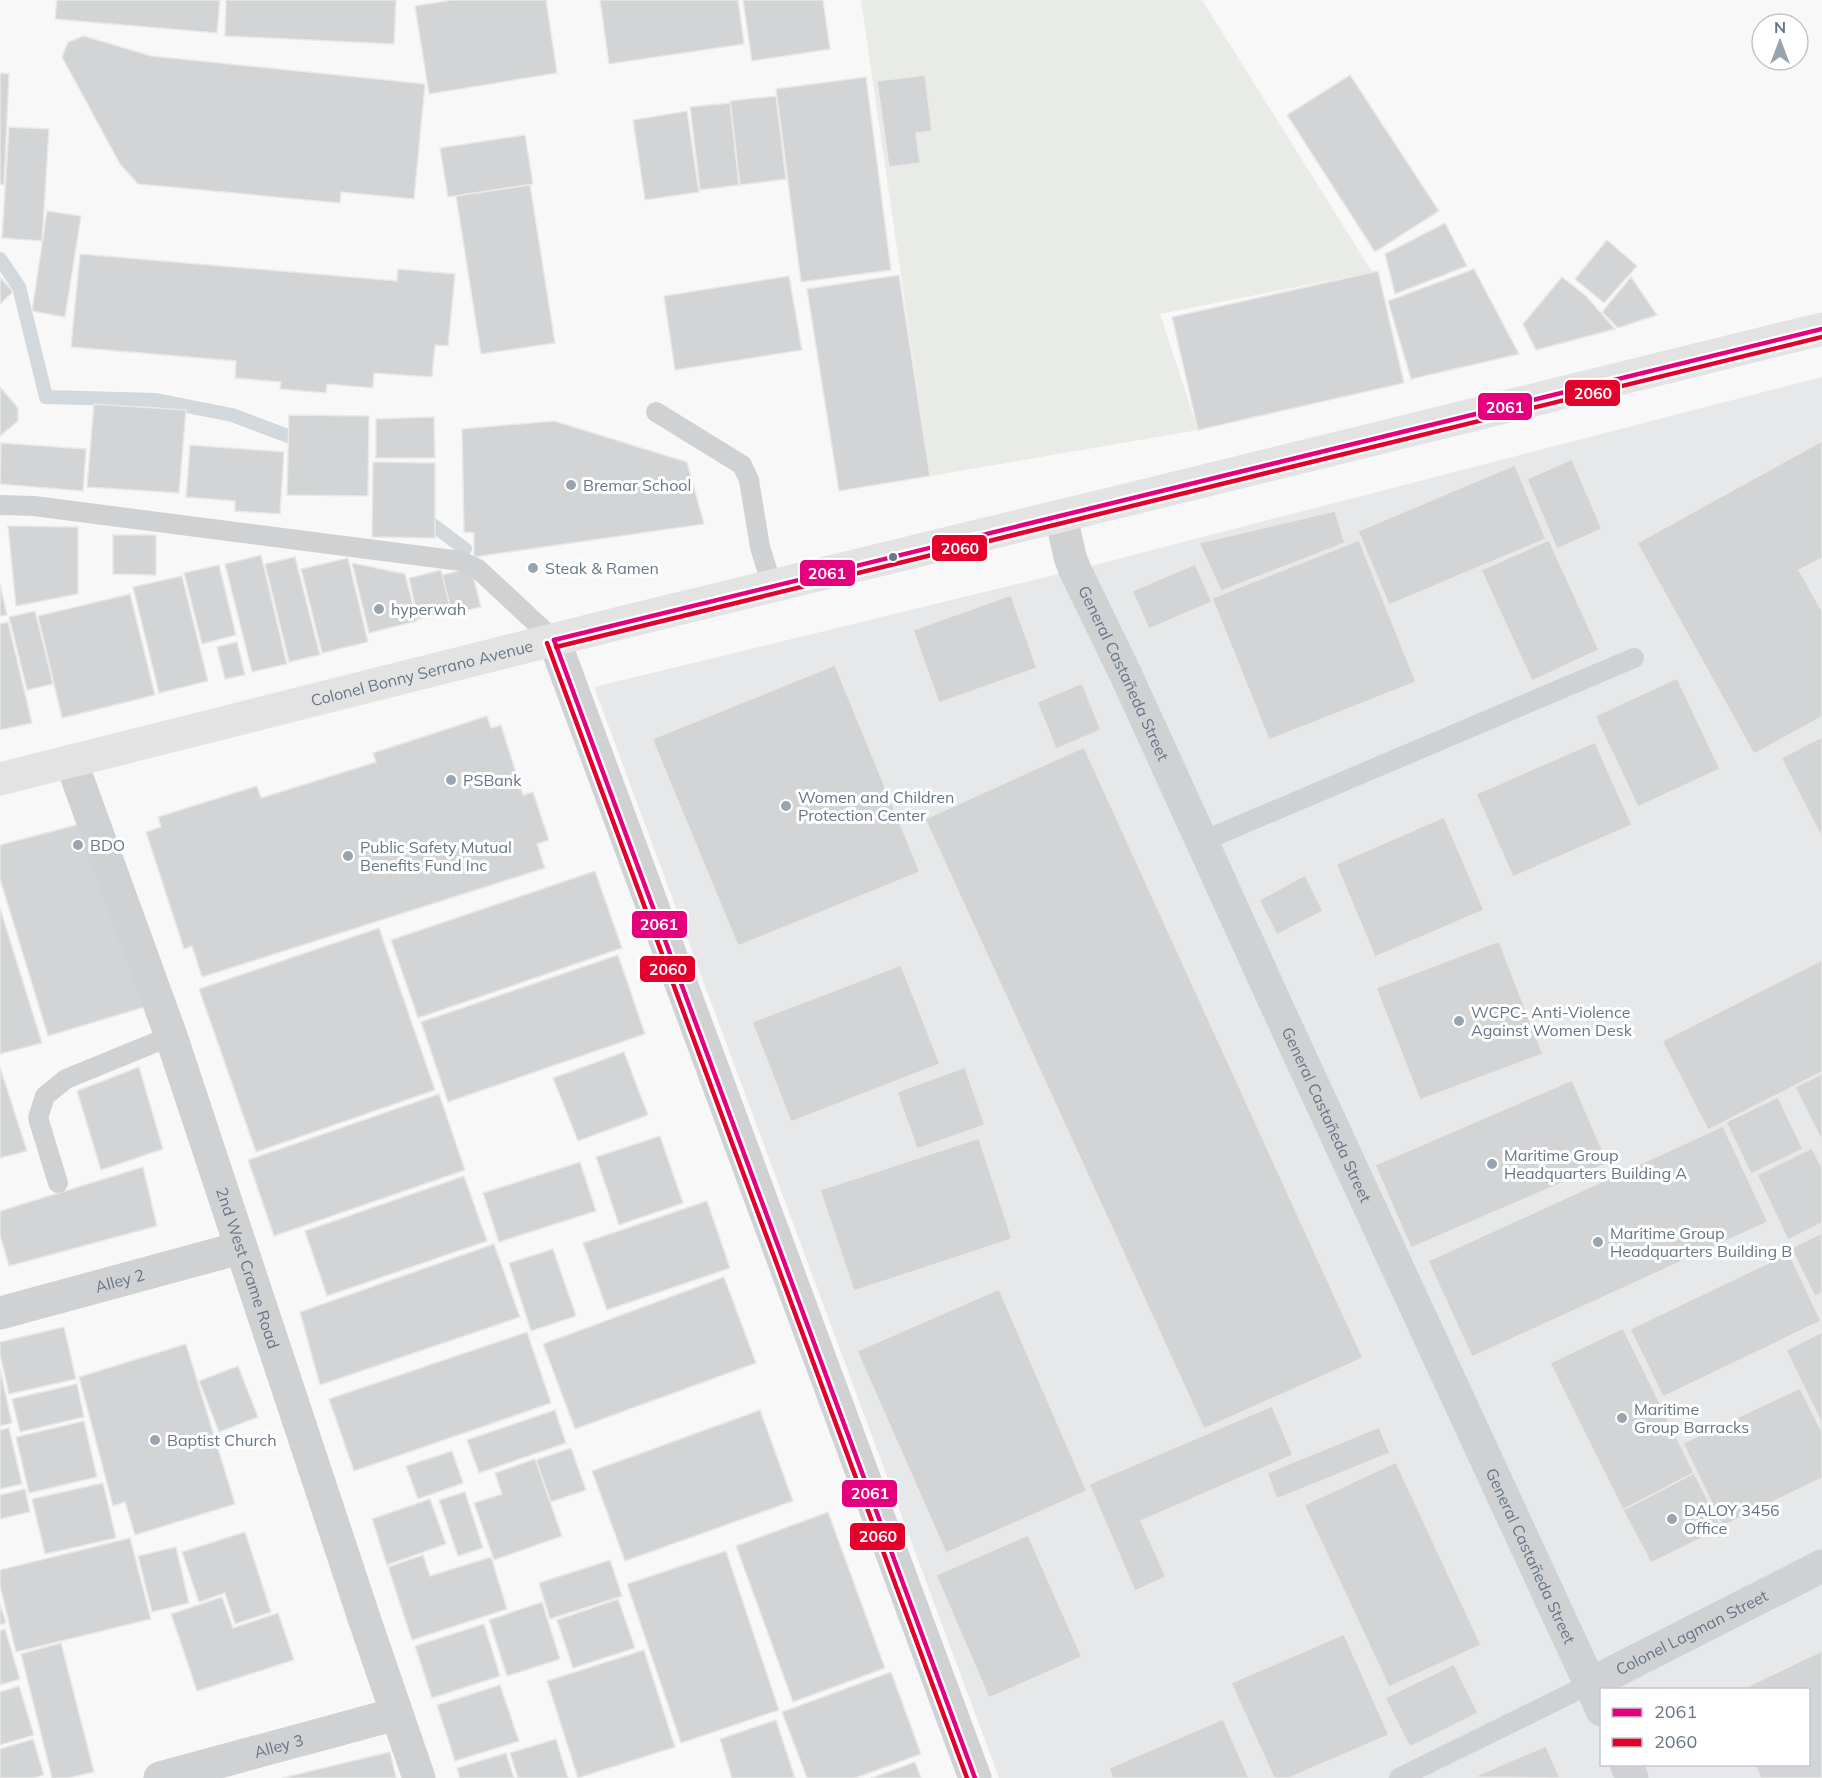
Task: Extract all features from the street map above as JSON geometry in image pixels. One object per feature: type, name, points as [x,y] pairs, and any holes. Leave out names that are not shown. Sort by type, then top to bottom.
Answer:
[{"type":"main road","name":"Colonel Bonny Serrano Avenue","points":[[0,779],[772,586],[1822,329]]},
{"type":"street","name":"General Castañeda Street","points":[[1060,516],[1075,570],[1203,841],[1279,1011],[1596,1697]]},
{"type":"street","points":[[554,640],[975,1778]]},
{"type":"street","name":"2nd West Crame Road","points":[[71,761],[171,1036],[396,1714],[420,1778]]},
{"type":"street","name":"Alley 2","points":[[0,1313],[240,1248]]},
{"type":"street","name":"Colonel Lagman Street","points":[[1612,1688],[1822,1566]]},
{"type":"street","name":"Alley 3","points":[[160,1778],[396,1714]]},
{"type":"lane","points":[[656,412],[742,465],[750,480],[760,547],[772,586]]},
{"type":"lane","points":[[0,505],[45,508],[461,561],[478,569],[554,640]]},
{"type":"lane","points":[[1203,841],[1634,658]]},
{"type":"lane","points":[[58,1183],[38,1118],[45,1096],[66,1079],[171,1036]]},
{"type":"lane","name":"Colonel Lagman Street","points":[[1399,1778],[1596,1697]]},
{"type":"shaded area","points":[[861,0],[1202,0],[1372,272],[1160,314],[1198,430],[930,476]]},
{"type":"shaded area","points":[[1822,377],[1822,1778],[999,1778],[594,687],[1075,570]]},
{"type":"building","points":[[57,0],[220,0],[217,33],[55,19]]},
{"type":"building","points":[[226,0],[396,0],[394,44],[225,36]]},
{"type":"building","points":[[452,0],[546,0],[557,73],[429,94],[415,6]]},
{"type":"building","points":[[600,0],[738,0],[744,44],[609,64]]},
{"type":"building","points":[[743,0],[823,0],[830,49],[752,61]]},
{"type":"building","points":[[84,36],[151,56],[425,84],[414,199],[341,192],[340,203],[138,184],[120,164],[62,57],[68,42]]},
{"type":"building","points":[[0,73],[9,74],[4,185],[0,184]]},
{"type":"building","points":[[925,75],[932,131],[916,133],[920,163],[889,167],[877,81]]},
{"type":"building","points":[[1350,75],[1439,211],[1375,252],[1287,115]]},
{"type":"building","points":[[866,77],[891,270],[801,282],[776,89]]},
{"type":"building","points":[[776,96],[786,179],[740,185],[730,101]]},
{"type":"building","points":[[730,103],[739,185],[700,190],[690,107]]},
{"type":"building","points":[[687,111],[699,192],[645,200],[633,120]]},
{"type":"building","points":[[9,127],[49,129],[42,241],[2,238]]},
{"type":"building","points":[[525,135],[533,184],[448,197],[440,148]]},
{"type":"building","points":[[530,185],[555,343],[481,354],[456,196]]},
{"type":"building","points":[[47,211],[81,216],[65,317],[32,311]]},
{"type":"building","points":[[1445,223],[1467,266],[1395,294],[1385,254]]},
{"type":"building","points":[[1607,240],[1637,266],[1604,303],[1575,279]]},
{"type":"building","points":[[80,254],[397,281],[398,269],[455,274],[448,346],[435,345],[432,377],[374,373],[373,388],[327,384],[326,393],[280,389],[281,382],[235,378],[236,361],[71,347]]},
{"type":"building","points":[[1474,269],[1519,354],[1411,379],[1388,301]]},
{"type":"building","points":[[1378,271],[1404,383],[1198,430],[1172,317]]},
{"type":"building","points":[[899,275],[930,476],[839,491],[807,289]]},
{"type":"building","points":[[789,276],[802,350],[675,370],[664,296]]},
{"type":"building","points":[[0,277],[13,292],[0,304]]},
{"type":"building","points":[[1562,277],[1586,296],[1615,329],[1536,350],[1523,324]]},
{"type":"building","points":[[1631,277],[1657,315],[1618,328],[1602,312]]},
{"type":"building","points":[[0,387],[18,408],[18,421],[0,436]]},
{"type":"building","points":[[94,404],[186,410],[179,493],[87,487]]},
{"type":"building","points":[[289,415],[369,416],[368,496],[287,495]]},
{"type":"building","points":[[434,417],[435,458],[376,458],[376,419]]},
{"type":"building","points":[[554,421],[687,462],[704,524],[474,557],[474,533],[464,532],[462,429]]},
{"type":"building","points":[[1822,441],[1822,558],[1799,570],[1822,611],[1822,717],[1754,754],[1637,543]]},
{"type":"building","points":[[1,443],[86,449],[83,491],[0,484]]},
{"type":"building","points":[[190,445],[284,452],[280,514],[235,511],[235,501],[186,497]]},
{"type":"building","points":[[1572,459],[1602,529],[1557,549],[1527,479]]},
{"type":"building","points":[[373,462],[435,463],[435,538],[372,537]]},
{"type":"building","points":[[1515,465],[1546,539],[1389,605],[1358,531]]},
{"type":"building","points":[[1335,511],[1345,543],[1221,591],[1199,543]]},
{"type":"building","points":[[8,526],[78,527],[78,594],[16,606]]},
{"type":"building","points":[[113,535],[156,535],[156,575],[113,574]]},
{"type":"building","points":[[1359,540],[1416,682],[1269,740],[1212,598]]},
{"type":"building","points":[[1549,540],[1599,650],[1532,681],[1481,570]]},
{"type":"building","points":[[261,555],[287,664],[252,672],[225,564]]},
{"type":"building","points":[[295,557],[320,655],[289,662],[265,564]]},
{"type":"building","points":[[348,558],[368,642],[322,653],[301,569]]},
{"type":"building","points":[[352,563],[405,574],[417,621],[369,633]]},
{"type":"building","points":[[1195,564],[1212,602],[1149,629],[1132,591]]},
{"type":"building","points":[[219,565],[236,635],[202,644],[184,573]]},
{"type":"building","points":[[471,568],[481,607],[452,614],[442,575]]},
{"type":"building","points":[[441,570],[451,611],[418,619],[409,578]]},
{"type":"building","points":[[182,576],[208,681],[159,693],[133,587]]},
{"type":"building","points":[[0,584],[7,615],[0,616]]},
{"type":"building","points":[[130,594],[155,695],[62,718],[38,616]]},
{"type":"building","points":[[1011,595],[1037,668],[939,703],[913,630]]},
{"type":"building","points":[[35,611],[53,684],[27,690],[9,617]]},
{"type":"building","points":[[8,622],[32,723],[0,730],[0,624]]},
{"type":"building","points":[[237,642],[245,675],[225,679],[217,647]]},
{"type":"building","name":"Women and Children Protection Center","points":[[835,665],[920,872],[738,946],[652,739]]},
{"type":"building","points":[[1677,678],[1720,769],[1638,807],[1595,716]]},
{"type":"building","points":[[1082,683],[1101,730],[1056,749],[1037,702]]},
{"type":"building","name":"Public Safety Mutual Benefits Fund Inc","points":[[487,716],[491,728],[501,725],[523,795],[533,792],[549,840],[537,844],[545,868],[202,977],[192,946],[184,949],[146,832],[161,827],[158,817],[257,786],[261,798],[376,762],[373,753]]},
{"type":"building","points":[[1822,737],[1822,838],[1781,758]]},
{"type":"building","points":[[1595,742],[1632,825],[1513,877],[1476,794]]},
{"type":"building","points":[[1084,747],[1363,1358],[1204,1429],[925,819]]},
{"type":"building","points":[[1444,817],[1484,910],[1375,957],[1336,864]]},
{"type":"building","points":[[91,821],[148,1006],[48,1036],[0,879],[0,845]]},
{"type":"building","points":[[595,871],[622,948],[418,1018],[391,940]]},
{"type":"building","points":[[1305,875],[1323,911],[1277,935],[1259,900]]},
{"type":"building","points":[[0,908],[42,1043],[0,1054]]},
{"type":"building","points":[[379,928],[435,1090],[256,1152],[199,989]]},
{"type":"building","name":"WCPC- Anti-Violence Against Women Desk","points":[[1499,941],[1543,1054],[1420,1100],[1376,988]]},
{"type":"building","points":[[618,955],[645,1034],[448,1102],[421,1022]]},
{"type":"building","points":[[1822,960],[1822,1072],[1708,1130],[1662,1041]]},
{"type":"building","points":[[901,965],[940,1064],[791,1122],[752,1022]]},
{"type":"building","points":[[624,1052],[648,1115],[578,1141],[553,1078]]},
{"type":"building","points":[[0,1067],[27,1151],[0,1158]]},
{"type":"building","points":[[139,1067],[163,1149],[101,1170],[77,1091]]},
{"type":"building","points":[[965,1067],[985,1125],[917,1149],[897,1092]]},
{"type":"building","points":[[1822,1074],[1822,1141],[1795,1087]]},
{"type":"building","name":"Maritime Group Headquarters Building A","points":[[1572,1080],[1608,1163],[1411,1248],[1375,1165]]},
{"type":"building","points":[[439,1094],[465,1170],[274,1236],[248,1160]]},
{"type":"building","points":[[1778,1097],[1803,1149],[1751,1174],[1726,1122]]},
{"type":"building","name":"Maritime Group Headquarters Building B","points":[[1723,1126],[1768,1222],[1472,1357],[1428,1261]]},
{"type":"building","points":[[660,1136],[683,1203],[619,1225],[596,1157]]},
{"type":"building","points":[[979,1138],[1012,1239],[854,1291],[820,1190]]},
{"type":"building","points":[[1812,1148],[1822,1168],[1822,1223],[1788,1240],[1757,1175]]},
{"type":"building","points":[[580,1162],[596,1211],[499,1242],[483,1193]]},
{"type":"building","points":[[143,1167],[157,1226],[9,1266],[0,1235],[0,1211]]},
{"type":"building","points":[[464,1176],[487,1241],[327,1296],[305,1231]]},
{"type":"building","points":[[707,1201],[730,1268],[607,1310],[583,1243]]},
{"type":"building","points":[[1822,1233],[1822,1293],[1815,1297],[1791,1248]]},
{"type":"building","points":[[494,1244],[520,1317],[320,1385],[300,1312]]},
{"type":"building","points":[[553,1249],[576,1316],[531,1331],[509,1263]]},
{"type":"building","points":[[1789,1253],[1821,1321],[1663,1397],[1630,1329]]},
{"type":"building","points":[[724,1277],[756,1363],[575,1429],[543,1344]]},
{"type":"building","points":[[999,1289],[1087,1491],[946,1553],[857,1351]]},
{"type":"building","points":[[64,1327],[76,1379],[9,1394],[0,1355],[0,1342]]},
{"type":"building","name":"Maritime Group Barracks","points":[[1623,1328],[1694,1473],[1623,1510],[1550,1363]]},
{"type":"building","points":[[527,1332],[551,1403],[354,1471],[329,1399]]},
{"type":"building","points":[[1822,1332],[1822,1424],[1786,1350]]},
{"type":"building","name":"Baptist Church","points":[[186,1344],[235,1504],[135,1535],[125,1502],[113,1506],[79,1377]]},
{"type":"building","points":[[238,1366],[258,1417],[219,1432],[199,1381]]},
{"type":"building","points":[[0,1369],[12,1423],[0,1426]]},
{"type":"building","points":[[77,1384],[84,1417],[20,1432],[12,1399]]},
{"type":"building","points":[[1800,1388],[1822,1432],[1822,1478],[1723,1526],[1683,1443]]},
{"type":"building","points":[[1272,1406],[1293,1455],[1141,1521],[1166,1577],[1135,1591],[1089,1484]]},
{"type":"building","points":[[555,1410],[566,1443],[479,1473],[467,1440]]},
{"type":"building","points":[[760,1410],[793,1501],[625,1561],[592,1471]]},
{"type":"building","points":[[84,1421],[97,1477],[29,1493],[16,1437]]},
{"type":"building","points":[[1379,1427],[1390,1453],[1277,1499],[1267,1473]]},
{"type":"building","points":[[9,1428],[22,1484],[0,1489],[0,1430]]},
{"type":"building","points":[[571,1448],[586,1490],[551,1502],[536,1460]]},
{"type":"building","points":[[452,1451],[463,1483],[418,1499],[406,1466]]},
{"type":"building","points":[[535,1459],[562,1536],[494,1560],[474,1503],[502,1494],[495,1473]]},
{"type":"building","points":[[1396,1462],[1481,1645],[1389,1687],[1304,1505]]},
{"type":"building","name":"DALOY 3456 Office","points":[[1694,1473],[1722,1528],[1651,1563],[1623,1510]]},
{"type":"building","points":[[103,1483],[116,1538],[45,1554],[32,1499]]},
{"type":"building","points":[[25,1489],[30,1512],[0,1519],[0,1495]]},
{"type":"building","points":[[465,1492],[483,1548],[458,1556],[439,1500]]},
{"type":"building","points":[[430,1499],[446,1544],[387,1565],[372,1519]]},
{"type":"building","points":[[828,1512],[885,1668],[793,1702],[736,1546]]},
{"type":"building","points":[[245,1532],[271,1612],[235,1624],[225,1593],[199,1602],[182,1552]]},
{"type":"building","points":[[1028,1535],[1082,1657],[989,1698],[936,1575]]},
{"type":"building","points":[[130,1538],[151,1619],[16,1652],[0,1586],[0,1570]]},
{"type":"building","points":[[176,1547],[189,1603],[152,1612],[138,1556]]},
{"type":"building","points":[[726,1551],[779,1710],[681,1743],[627,1584]]},
{"type":"building","points":[[423,1555],[430,1576],[491,1557],[507,1609],[412,1640],[388,1567]]},
{"type":"building","points":[[610,1560],[622,1596],[550,1619],[539,1583]]},
{"type":"building","points":[[222,1597],[233,1628],[278,1613],[294,1660],[197,1691],[171,1614]]},
{"type":"building","points":[[618,1599],[635,1648],[573,1668],[557,1620]]},
{"type":"building","points":[[542,1602],[560,1659],[507,1676],[489,1620]]},
{"type":"building","points":[[0,1604],[6,1623],[0,1625]]},
{"type":"building","points":[[484,1624],[500,1676],[432,1698],[415,1646]]},
{"type":"building","points":[[5,1629],[20,1679],[0,1685],[0,1631]]},
{"type":"building","points":[[1344,1634],[1389,1735],[1289,1778],[1274,1778],[1231,1683]]},
{"type":"building","points":[[61,1643],[94,1772],[68,1778],[52,1778],[21,1654]]},
{"type":"building","points":[[644,1650],[675,1747],[578,1778],[547,1681]]},
{"type":"building","points":[[1822,1651],[1822,1778],[1761,1778],[1755,1766],[1810,1766],[1810,1688],[1744,1688]]},
{"type":"building","points":[[1454,1664],[1478,1713],[1410,1747],[1385,1698]]},
{"type":"building","points":[[891,1672],[921,1754],[855,1778],[807,1778],[782,1712]]},
{"type":"building","points":[[500,1685],[519,1741],[455,1761],[437,1705]]},
{"type":"building","points":[[19,1686],[34,1735],[0,1745],[0,1692]]},
{"type":"building","points":[[1223,1719],[1249,1778],[1113,1778],[1109,1768]]},
{"type":"building","points":[[776,1720],[795,1778],[732,1778],[720,1739]]},
{"type":"building","points":[[33,1739],[44,1775],[33,1778],[0,1778],[0,1749]]},
{"type":"building","points":[[556,1739],[568,1778],[518,1778],[510,1753]]},
{"type":"building","points":[[1546,1746],[1560,1778],[1473,1777]]},
{"type":"building","points":[[390,1752],[396,1778],[282,1778]]},
{"type":"building","points":[[506,1753],[514,1778],[460,1778],[457,1768]]},
{"type":"building","points":[[915,1762],[921,1778],[871,1778]]},
{"type":"waterway","points":[[0,259],[19,287],[46,397],[156,400],[232,415],[304,442]]},
{"type":"waterway","points":[[421,516],[465,549]]},
{"type":"transit line","name":"2061","points":[[554,640],[1822,329]]},
{"type":"transit line","name":"2060","points":[[556,647],[1822,337]]},
{"type":"transit line","name":"2061","points":[[554,640],[975,1778]]},
{"type":"transit line","name":"2060","points":[[547,643],[967,1778]]},
{"type":"place","name":"Bremar School","points":[[571,485]]},
{"type":"place","name":"Steak & Ramen","points":[[533,568]]},
{"type":"place","name":"hyperwah","points":[[379,609]]},
{"type":"place","name":"PSBank","points":[[451,780]]},
{"type":"place","name":"Women and Children Protection Center","points":[[786,806]]},
{"type":"place","name":"BDO","points":[[78,845]]},
{"type":"place","name":"Public Safety Mutual Benefits Fund Inc","points":[[348,856]]},
{"type":"place","name":"WCPC- Anti-Violence Against Women Desk","points":[[1459,1021]]},
{"type":"place","name":"Maritime Group Headquarters Building A","points":[[1492,1164]]},
{"type":"place","name":"Maritime Group Headquarters Building B","points":[[1598,1242]]},
{"type":"place","name":"Maritime Group Barracks","points":[[1622,1418]]},
{"type":"place","name":"Baptist Church","points":[[155,1440]]},
{"type":"place","name":"DALOY 3456 Office","points":[[1672,1519]]}]
